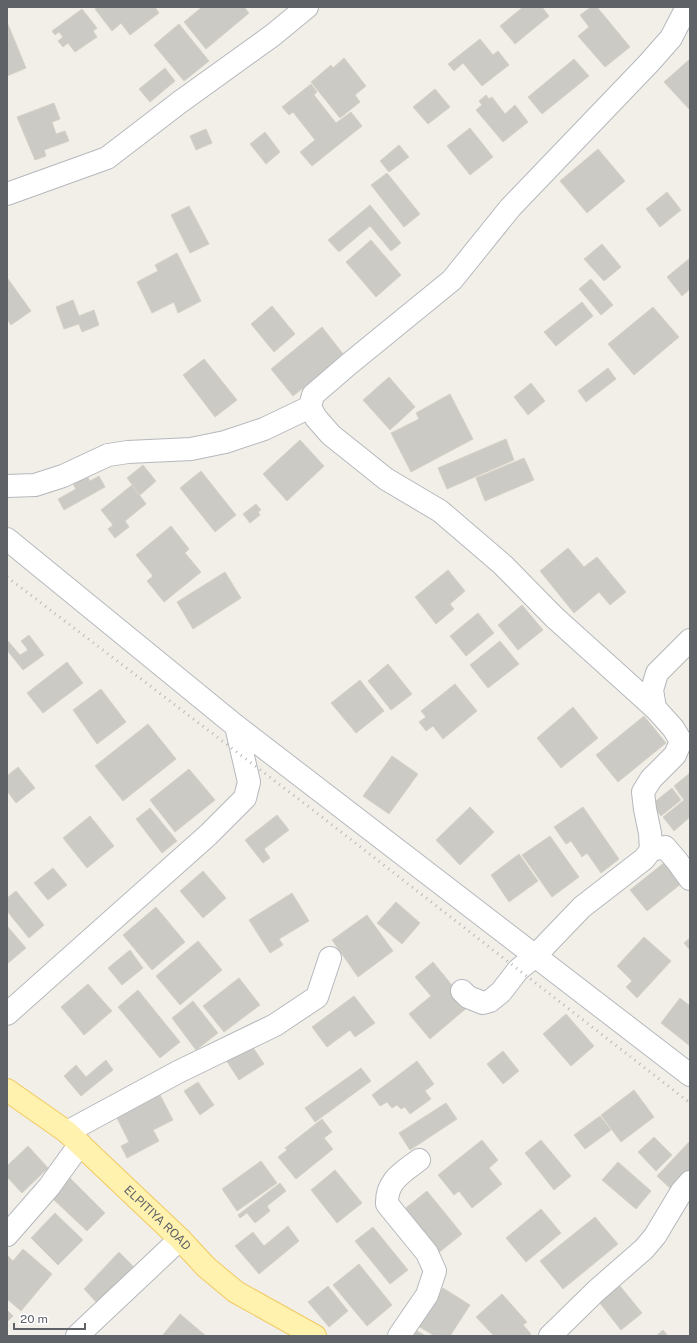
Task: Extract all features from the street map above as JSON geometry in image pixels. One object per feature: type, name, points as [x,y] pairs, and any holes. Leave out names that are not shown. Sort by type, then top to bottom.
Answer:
[{"type":"main road","name":"ELPITIYA ROAD","points":[[7,1090],[74,1138],[180,1239],[206,1267],[236,1292],[315,1336]]},
{"type":"street","points":[[7,194],[107,158],[180,102],[273,35],[307,7]]},
{"type":"street","points":[[651,850],[650,833],[643,792],[651,779],[675,755],[681,741],[673,728],[655,708],[554,617],[503,565],[440,511],[386,479],[343,444],[316,418],[310,407],[313,395],[348,364],[452,280],[510,208],[671,38],[686,7]]},
{"type":"street","points":[[7,486],[35,486],[63,476],[108,455],[128,452],[191,449],[225,442],[264,428],[310,407]]},
{"type":"street","points":[[7,539],[236,726],[690,1075]]},
{"type":"street","points":[[655,708],[652,690],[657,673],[690,640]]},
{"type":"street","points":[[7,1014],[208,835],[245,798],[249,782],[236,726]]},
{"type":"street","points":[[462,991],[468,996],[483,1003],[490,1001],[501,992],[518,970],[535,956],[582,907],[644,859],[651,850],[665,847],[690,880]]},
{"type":"street","points":[[7,1235],[48,1187],[74,1138],[178,1072],[275,1025],[317,997],[330,958]]},
{"type":"street","points":[[399,1336],[428,1295],[435,1271],[427,1253],[387,1204],[387,1194],[394,1179],[419,1160]]},
{"type":"street","points":[[550,1336],[601,1287],[644,1249],[655,1236],[682,1191],[690,1182]]},
{"type":"street","points":[[77,1336],[180,1239]]},
{"type":"building","points":[[98,7],[155,7],[159,13],[130,35],[121,23],[112,31],[95,9]]},
{"type":"building","points":[[202,7],[244,7],[249,13],[206,49],[184,22]]},
{"type":"building","points":[[523,7],[542,7],[549,16],[515,44],[500,26]]},
{"type":"building","points":[[591,7],[597,7],[630,47],[605,67],[578,36],[589,27],[580,15]]},
{"type":"building","points":[[82,9],[97,28],[93,31],[97,37],[75,52],[68,43],[63,47],[58,41],[63,37],[59,32],[55,35],[52,31]]},
{"type":"building","points":[[7,22],[26,68],[7,76]]},
{"type":"building","points":[[179,24],[209,61],[184,81],[154,45]]},
{"type":"building","points":[[480,39],[493,55],[498,51],[509,65],[482,86],[463,63],[454,71],[448,64]]},
{"type":"building","points":[[344,58],[366,86],[355,95],[360,102],[340,118],[311,82],[331,65],[333,68]]},
{"type":"building","points":[[574,59],[589,76],[542,114],[528,97]]},
{"type":"building","points":[[690,59],[690,107],[689,109],[664,82]]},
{"type":"building","points":[[165,68],[175,81],[150,102],[139,89]]},
{"type":"building","points":[[311,84],[317,92],[314,95],[336,123],[351,112],[362,126],[312,166],[300,152],[315,140],[293,112],[289,115],[282,107]]},
{"type":"building","points":[[435,89],[450,107],[428,124],[413,107]]},
{"type":"building","points":[[486,95],[489,99],[492,97],[505,114],[515,105],[528,122],[503,142],[476,110],[482,105],[479,101]]},
{"type":"building","points":[[54,103],[60,119],[52,122],[56,134],[65,131],[69,141],[44,150],[46,156],[35,160],[17,117]]},
{"type":"building","points":[[470,128],[493,157],[470,175],[447,146]]},
{"type":"building","points":[[206,129],[212,143],[196,150],[190,136]]},
{"type":"building","points":[[265,132],[280,152],[266,164],[250,144]]},
{"type":"building","points":[[399,145],[409,157],[389,172],[380,161]]},
{"type":"building","points":[[598,149],[625,181],[587,213],[560,181]]},
{"type":"building","points":[[387,173],[420,214],[404,227],[371,185]]},
{"type":"building","points":[[667,192],[681,210],[660,227],[646,209]]},
{"type":"building","points":[[370,205],[401,243],[391,251],[370,226],[339,252],[328,240]]},
{"type":"building","points":[[189,206],[209,244],[190,253],[171,215]]},
{"type":"building","points":[[371,240],[401,275],[376,297],[346,262]]},
{"type":"building","points":[[602,244],[621,267],[604,281],[584,259]]},
{"type":"building","points":[[177,253],[201,301],[178,313],[174,302],[152,313],[137,282],[158,271],[155,265]]},
{"type":"building","points":[[690,258],[690,289],[682,296],[667,277]]},
{"type":"building","points":[[8,279],[31,311],[11,325],[7,319]]},
{"type":"building","points":[[591,279],[613,305],[601,315],[579,289]]},
{"type":"building","points":[[73,300],[79,316],[94,310],[99,325],[82,332],[79,324],[64,329],[56,307]]},
{"type":"building","points":[[582,302],[593,316],[556,346],[544,332]]},
{"type":"building","points":[[272,306],[295,334],[274,352],[251,324]]},
{"type":"building","points":[[653,307],[679,337],[634,375],[608,344]]},
{"type":"building","points":[[322,327],[344,355],[293,396],[271,369]]},
{"type":"building","points":[[204,359],[237,400],[215,417],[183,375]]},
{"type":"building","points":[[608,368],[616,379],[586,402],[578,391]]},
{"type":"building","points":[[389,377],[415,407],[390,430],[363,400]]},
{"type":"building","points":[[531,383],[545,401],[528,415],[514,397]]},
{"type":"building","points":[[450,394],[473,439],[411,472],[391,433],[419,419],[416,413]]},
{"type":"building","points":[[506,439],[514,460],[447,489],[438,468]]},
{"type":"building","points":[[300,440],[324,466],[287,501],[263,474]]},
{"type":"building","points":[[524,458],[534,480],[485,501],[476,478]]},
{"type":"building","points":[[143,465],[156,481],[140,495],[127,478]]},
{"type":"building","points":[[201,471],[236,515],[215,532],[180,488]]},
{"type":"building","points":[[86,474],[90,481],[99,476],[105,487],[64,510],[58,499],[76,489],[72,482]]},
{"type":"building","points":[[132,485],[146,504],[125,521],[129,527],[115,538],[108,529],[113,525],[101,510]]},
{"type":"building","points":[[256,504],[261,510],[258,512],[260,515],[250,523],[243,514]]},
{"type":"building","points":[[171,526],[189,549],[185,553],[201,572],[164,602],[147,581],[153,576],[136,555]]},
{"type":"building","points":[[568,548],[584,567],[597,557],[626,592],[610,605],[599,592],[574,613],[540,571]]},
{"type":"building","points":[[448,570],[465,591],[450,604],[454,609],[436,624],[415,597]]},
{"type":"building","points":[[225,572],[241,598],[193,629],[177,602]]},
{"type":"building","points":[[522,605],[543,630],[518,650],[498,625]]},
{"type":"building","points":[[478,613],[494,633],[466,656],[450,636]]},
{"type":"building","points":[[29,635],[44,655],[23,670],[7,650],[7,642],[8,641],[20,655],[28,650],[21,641]]},
{"type":"building","points":[[500,641],[519,664],[488,688],[470,665]]},
{"type":"building","points":[[67,662],[83,683],[43,713],[27,693]]},
{"type":"building","points":[[388,664],[412,694],[391,710],[368,681]]},
{"type":"building","points":[[360,680],[384,711],[356,733],[331,703]]},
{"type":"building","points":[[455,684],[477,711],[443,739],[433,726],[426,731],[419,722],[426,717],[421,711]]},
{"type":"building","points":[[101,689],[126,722],[97,744],[73,710]]},
{"type":"building","points":[[573,707],[598,738],[561,768],[537,738]]},
{"type":"building","points":[[644,716],[666,743],[618,782],[596,755]]},
{"type":"building","points":[[148,724],[176,759],[123,801],[95,766]]},
{"type":"building","points":[[392,756],[418,774],[389,814],[363,796]]},
{"type":"building","points":[[18,767],[35,788],[16,803],[7,791],[7,776]]},
{"type":"building","points":[[189,769],[215,800],[175,832],[150,800]]},
{"type":"building","points":[[690,773],[690,817],[674,831],[663,817],[684,800],[674,786]]},
{"type":"building","points":[[672,788],[681,800],[661,816],[652,804]]},
{"type":"building","points":[[470,807],[494,832],[460,865],[436,840]]},
{"type":"building","points":[[583,807],[619,859],[601,873],[587,853],[582,857],[571,841],[566,844],[554,827]]},
{"type":"building","points":[[150,808],[177,841],[162,853],[136,819]]},
{"type":"building","points":[[277,815],[289,830],[264,849],[270,858],[263,863],[245,840]]},
{"type":"building","points":[[90,816],[114,846],[87,868],[63,838]]},
{"type":"building","points":[[550,836],[579,877],[552,897],[522,855]]},
{"type":"building","points":[[519,854],[538,881],[509,902],[491,875]]},
{"type":"building","points":[[665,862],[682,883],[647,911],[630,890]]},
{"type":"building","points":[[53,868],[67,885],[48,900],[34,883]]},
{"type":"building","points":[[203,871],[226,898],[203,918],[180,891]]},
{"type":"building","points":[[16,891],[44,925],[29,938],[7,911],[7,898]]},
{"type":"building","points":[[292,893],[309,921],[279,939],[283,945],[270,953],[249,920]]},
{"type":"building","points":[[396,902],[420,923],[402,944],[377,923]]},
{"type":"building","points":[[156,907],[185,942],[152,970],[123,935]]},
{"type":"building","points":[[367,915],[393,951],[358,977],[332,940]]},
{"type":"building","points":[[7,926],[26,948],[7,964]]},
{"type":"building","points":[[644,937],[671,961],[637,998],[626,987],[632,981],[617,966]]},
{"type":"building","points":[[690,938],[690,950],[684,943]]},
{"type":"building","points":[[198,941],[222,970],[180,1005],[156,976]]},
{"type":"building","points":[[130,950],[143,968],[122,985],[108,968]]},
{"type":"building","points":[[433,962],[469,1006],[430,1039],[409,1014],[431,996],[415,977]]},
{"type":"building","points":[[239,978],[260,1005],[224,1032],[203,1006]]},
{"type":"building","points":[[88,984],[112,1011],[84,1035],[61,1007]]},
{"type":"building","points":[[138,990],[180,1042],[160,1058],[118,1007]]},
{"type":"building","points":[[354,996],[375,1023],[355,1037],[350,1030],[327,1047],[312,1027]]},
{"type":"building","points":[[680,998],[690,1006],[690,1046],[661,1023]]},
{"type":"building","points":[[193,1001],[218,1033],[196,1050],[172,1018]]},
{"type":"building","points":[[566,1014],[594,1046],[571,1066],[543,1034]]},
{"type":"building","points":[[250,1043],[264,1064],[239,1080],[226,1060]]},
{"type":"building","points":[[503,1051],[519,1071],[503,1084],[487,1064]]},
{"type":"building","points":[[106,1060],[113,1070],[81,1096],[64,1076],[76,1065],[86,1077]]},
{"type":"building","points":[[417,1061],[434,1084],[425,1091],[431,1099],[410,1114],[405,1107],[401,1109],[397,1105],[392,1108],[387,1102],[380,1106],[372,1095]]},
{"type":"building","points":[[361,1068],[371,1081],[315,1122],[305,1108]]},
{"type":"building","points":[[198,1082],[214,1105],[200,1115],[184,1091]]},
{"type":"building","points":[[634,1090],[654,1117],[621,1142],[601,1115]]},
{"type":"building","points":[[160,1095],[173,1120],[153,1130],[159,1141],[127,1158],[121,1146],[129,1142],[117,1118]]},
{"type":"building","points":[[446,1103],[457,1119],[410,1150],[399,1133]]},
{"type":"building","points":[[600,1116],[611,1130],[585,1149],[574,1135]]},
{"type":"building","points":[[322,1119],[332,1132],[324,1138],[333,1149],[296,1179],[278,1157],[287,1150],[285,1148]]},
{"type":"building","points":[[654,1137],[672,1155],[656,1171],[638,1152]]},
{"type":"building","points":[[482,1140],[498,1160],[489,1168],[502,1184],[472,1208],[459,1191],[454,1195],[438,1175]]},
{"type":"building","points":[[541,1140],[571,1176],[554,1190],[525,1153]]},
{"type":"building","points":[[690,1141],[690,1175],[674,1192],[657,1176]]},
{"type":"building","points":[[28,1146],[48,1168],[22,1193],[7,1177],[7,1166]]},
{"type":"building","points":[[261,1161],[277,1183],[237,1211],[222,1189]]},
{"type":"building","points":[[618,1162],[651,1191],[636,1209],[602,1180]]},
{"type":"building","points":[[335,1170],[362,1203],[337,1223],[311,1190]]},
{"type":"building","points":[[70,1178],[105,1213],[87,1231],[51,1197]]},
{"type":"building","points":[[280,1183],[286,1191],[267,1206],[270,1211],[255,1223],[247,1213],[240,1218],[238,1215]]},
{"type":"building","points":[[427,1191],[462,1234],[437,1254],[402,1211]]},
{"type":"building","points":[[541,1209],[561,1233],[526,1262],[506,1238]]},
{"type":"building","points":[[55,1213],[83,1240],[58,1265],[31,1238]]},
{"type":"building","points":[[595,1217],[618,1244],[563,1289],[540,1261]]},
{"type":"building","points":[[288,1226],[299,1241],[259,1274],[235,1246],[253,1232],[264,1246]]},
{"type":"building","points":[[373,1227],[408,1270],[390,1284],[355,1241]]},
{"type":"building","points":[[23,1249],[52,1274],[21,1311],[7,1299],[7,1255],[13,1261]]},
{"type":"building","points":[[119,1252],[134,1267],[98,1304],[84,1289]]},
{"type":"building","points":[[359,1264],[392,1305],[367,1326],[333,1285]]},
{"type":"building","points":[[328,1286],[348,1311],[329,1327],[308,1302]]},
{"type":"building","points":[[620,1286],[642,1313],[621,1330],[599,1302]]},
{"type":"building","points":[[443,1288],[470,1305],[450,1336],[435,1336],[418,1326]]},
{"type":"building","points":[[502,1294],[527,1322],[523,1325],[531,1334],[528,1336],[494,1336],[476,1317]]},
{"type":"building","points":[[7,1310],[13,1316],[7,1322]]},
{"type":"building","points":[[180,1314],[206,1336],[162,1336]]},
{"type":"building","points":[[663,1330],[668,1336],[656,1336]]},
{"type":"building","points":[[417,1331],[426,1336],[414,1336]]},
{"type":"railway","points":[[7,577],[309,807],[690,1103]]}]
